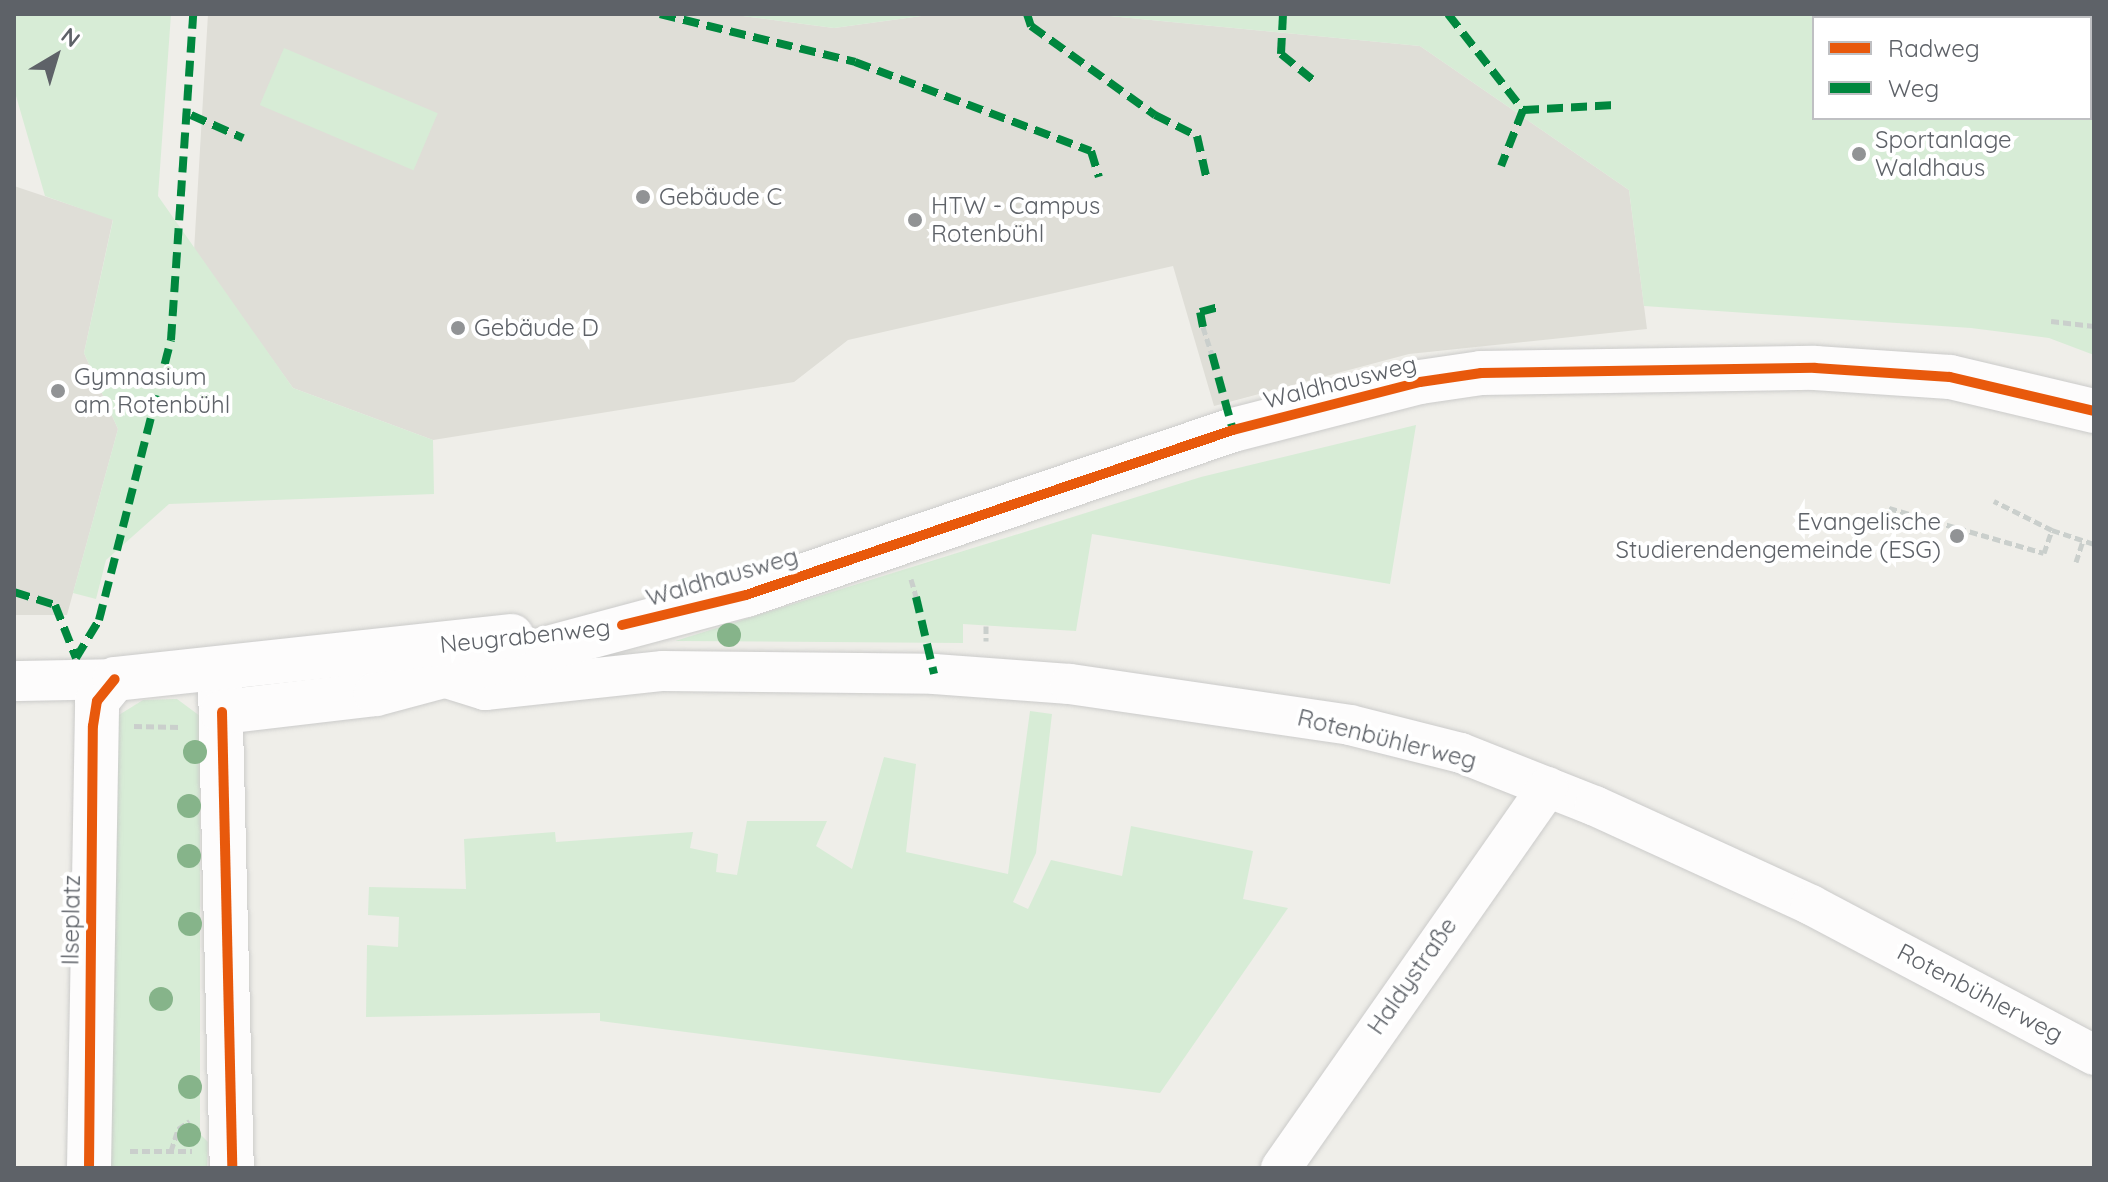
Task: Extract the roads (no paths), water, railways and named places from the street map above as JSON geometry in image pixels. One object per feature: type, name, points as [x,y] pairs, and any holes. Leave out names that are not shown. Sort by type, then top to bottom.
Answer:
[{"type":"main road","name":"Waldhausweg","points":[[622,625],[746,595],[1233,430],[1420,382],[1513,372],[1815,368],[1950,377],[2094,411]]},
{"type":"main road","name":"Neugrabenweg","points":[[211,704],[376,694],[446,678],[622,625]]},
{"type":"main road","name":"Neugrabenweg","points":[[211,704],[622,625]]},
{"type":"main road","points":[[115,679],[211,704],[220,1159]]},
{"type":"main road","name":"Ilseplatz","points":[[104,1159],[93,726],[97,701],[115,679]]},
{"type":"street","points":[[622,625],[635,650],[663,671]]},
{"type":"street","name":"Rotenbühlerweg","points":[[446,678],[485,690],[663,671],[934,674],[1204,701],[1350,725],[1461,753],[1548,787],[1811,905],[2094,1055]]},
{"type":"street","points":[[14,681],[115,679]]},
{"type":"street","name":"Haldystraße","points":[[1281,1168],[1548,787]]},
{"type":"place","name":"Sportanlage Waldhaus","points":[[1859,154]]},
{"type":"place","name":"Gebäude C","points":[[643,197]]},
{"type":"place","name":"HTW - Campus Rotenbühl","points":[[915,220]]},
{"type":"place","name":"Gebäude D","points":[[458,328]]},
{"type":"place","name":"Gymnasium am Rotenbühl","points":[[58,391]]},
{"type":"place","name":"Evangelische Studierendengemeinde (ESG)","points":[[1957,536]]}]
